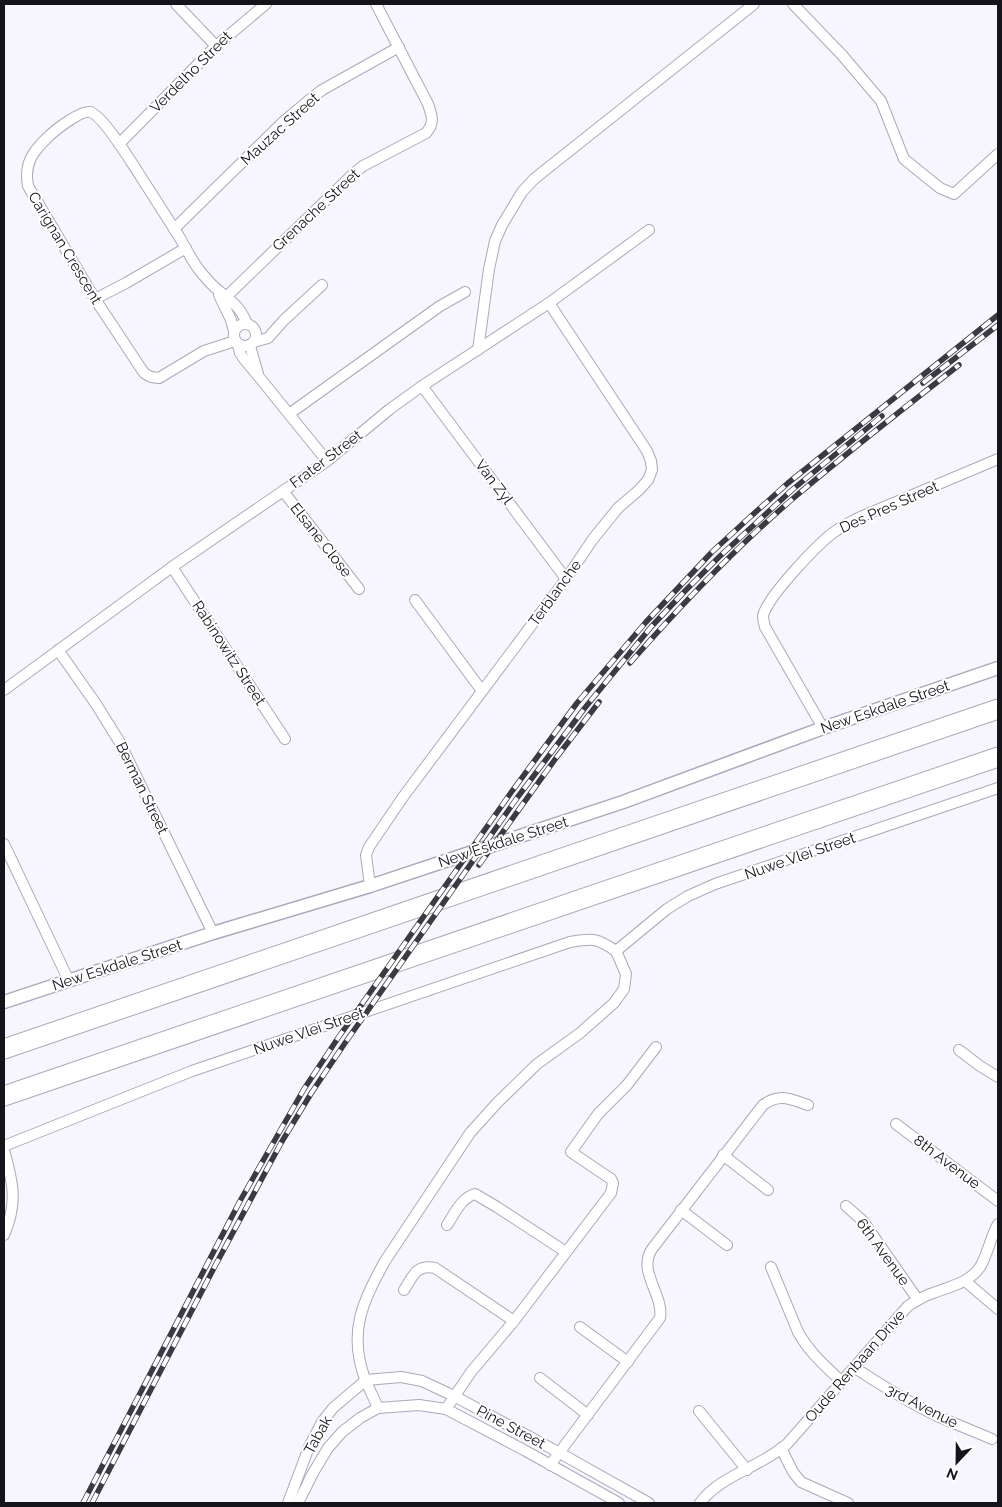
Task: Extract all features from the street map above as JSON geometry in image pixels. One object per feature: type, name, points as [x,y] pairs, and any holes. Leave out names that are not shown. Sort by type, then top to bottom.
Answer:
[{"type":"highway","points":[[4,1049],[998,709]]},
{"type":"highway","points":[[4,1096],[998,759]]},
{"type":"street","points":[[176,4],[216,46]]},
{"type":"street","name":"Verdelho Street","points":[[120,144],[216,46],[266,4]]},
{"type":"street","name":"Grenache Street","points":[[224,298],[353,174],[363,166],[426,133],[431,128],[433,122],[432,114],[376,4]]},
{"type":"street","points":[[478,350],[489,269],[495,241],[502,225],[522,192],[534,179],[754,4]]},
{"type":"street","points":[[793,4],[842,55],[881,102],[904,159],[940,188],[954,194],[998,154]]},
{"type":"street","name":"Mauzac Street","points":[[174,229],[308,101],[322,90],[399,47]]},
{"type":"street","name":"Carignan Crescent","points":[[224,298],[198,269],[120,144],[98,117],[90,112],[83,112],[53,132],[40,144],[31,156],[27,171],[28,186],[95,299],[143,372],[151,377],[159,378],[204,351],[236,339]]},
{"type":"street","name":"Frater Street","points":[[4,690],[172,567],[326,461],[390,409],[422,386],[549,303],[649,230]]},
{"type":"street","points":[[95,299],[186,248]]},
{"type":"street","points":[[236,339],[244,347],[268,338],[284,320],[322,285]]},
{"type":"street","points":[[289,414],[440,306],[465,292]]},
{"type":"street","points":[[224,298],[238,308],[257,336],[252,344],[260,377]]},
{"type":"street","points":[[224,298],[244,359],[326,461]]},
{"type":"street","name":"Terblanche","points":[[370,886],[366,863],[369,846],[566,579],[593,539],[618,508],[648,480],[652,470],[652,461],[647,451],[549,303]]},
{"type":"street","points":[[236,339],[238,326],[265,329],[284,320]]},
{"type":"street","name":"Van Zyl","points":[[422,386],[566,579]]},
{"type":"street","name":"Des Pres Street","points":[[823,728],[765,627],[763,616],[770,601],[806,557],[838,530],[858,518],[998,459]]},
{"type":"street","name":"Elsane Close","points":[[283,491],[359,589]]},
{"type":"street","name":"Rabinowitz Street","points":[[172,567],[285,739]]},
{"type":"street","points":[[415,600],[482,691]]},
{"type":"street","name":"Berman Street","points":[[58,650],[119,741],[212,933]]},
{"type":"street","name":"New Eskdale Street","points":[[4,1002],[212,933],[370,886],[623,802],[823,728],[998,668]]},
{"type":"street","name":"Nuwe Vlei Street","points":[[4,1146],[192,1071],[570,942],[592,939],[602,941],[616,951],[667,908],[715,884],[998,788]]},
{"type":"street","points":[[4,844],[69,981]]},
{"type":"street","points":[[378,1408],[359,1357],[357,1336],[364,1303],[385,1261],[470,1133],[497,1103],[537,1064],[580,1032],[614,1003],[624,989],[626,974],[616,951]]},
{"type":"street","points":[[446,1409],[471,1372],[514,1321],[611,1193],[613,1183],[608,1176],[571,1152],[598,1114],[627,1085],[656,1047]]},
{"type":"street","points":[[959,1050],[998,1077]]},
{"type":"street","points":[[550,1465],[660,1318],[660,1304],[646,1262],[648,1255],[758,1110],[769,1101],[783,1097],[808,1105]]},
{"type":"street","name":"8th Avenue","points":[[896,1124],[998,1200]]},
{"type":"street","points":[[4,1150],[12,1179],[13,1198],[10,1221],[4,1235]]},
{"type":"street","points":[[723,1155],[768,1190]]},
{"type":"street","points":[[447,1225],[462,1201],[475,1194],[566,1252]]},
{"type":"street","name":"6th Avenue","points":[[846,1206],[863,1221],[918,1300]]},
{"type":"street","points":[[681,1210],[727,1245]]},
{"type":"street","name":"Oude Renbaan Drive","points":[[700,1503],[706,1494],[714,1488],[768,1458],[781,1448],[855,1368],[908,1306],[965,1281],[980,1268],[998,1224]]},
{"type":"street","points":[[771,1267],[803,1341],[811,1353],[842,1382]]},
{"type":"street","points":[[404,1290],[414,1273],[421,1268],[435,1268],[514,1321]]},
{"type":"street","points":[[965,1281],[998,1309]]},
{"type":"street","points":[[580,1327],[628,1362]]},
{"type":"street","name":"3rd Avenue","points":[[855,1368],[891,1392],[935,1415],[992,1439]]},
{"type":"street","name":"Pine Street","points":[[366,1380],[387,1377],[411,1378],[422,1381],[454,1396],[650,1503]]},
{"type":"street","points":[[540,1378],[588,1415]]},
{"type":"street","name":"Tabak","points":[[288,1503],[306,1454],[322,1422],[333,1408],[366,1380]]},
{"type":"street","name":"Pine Street","points":[[378,1408],[419,1405],[446,1409],[619,1503]]},
{"type":"street","name":"Tabak","points":[[298,1503],[328,1448],[350,1425],[378,1408]]},
{"type":"street","points":[[700,1411],[747,1470]]},
{"type":"street","points":[[781,1448],[793,1472],[802,1482],[848,1503]]},
{"type":"railway","points":[[83,1503],[240,1201],[304,1089],[510,794],[577,703],[646,622],[712,552],[788,483],[998,315]]},
{"type":"railway","points":[[923,383],[998,325]]},
{"type":"railway","points":[[630,663],[710,576],[774,515],[856,446],[959,365]]},
{"type":"railway","points":[[92,1503],[281,1143],[345,1043],[517,798],[584,709],[651,627],[684,592],[792,490],[882,416]]},
{"type":"railway","points":[[479,865],[599,702]]}]
